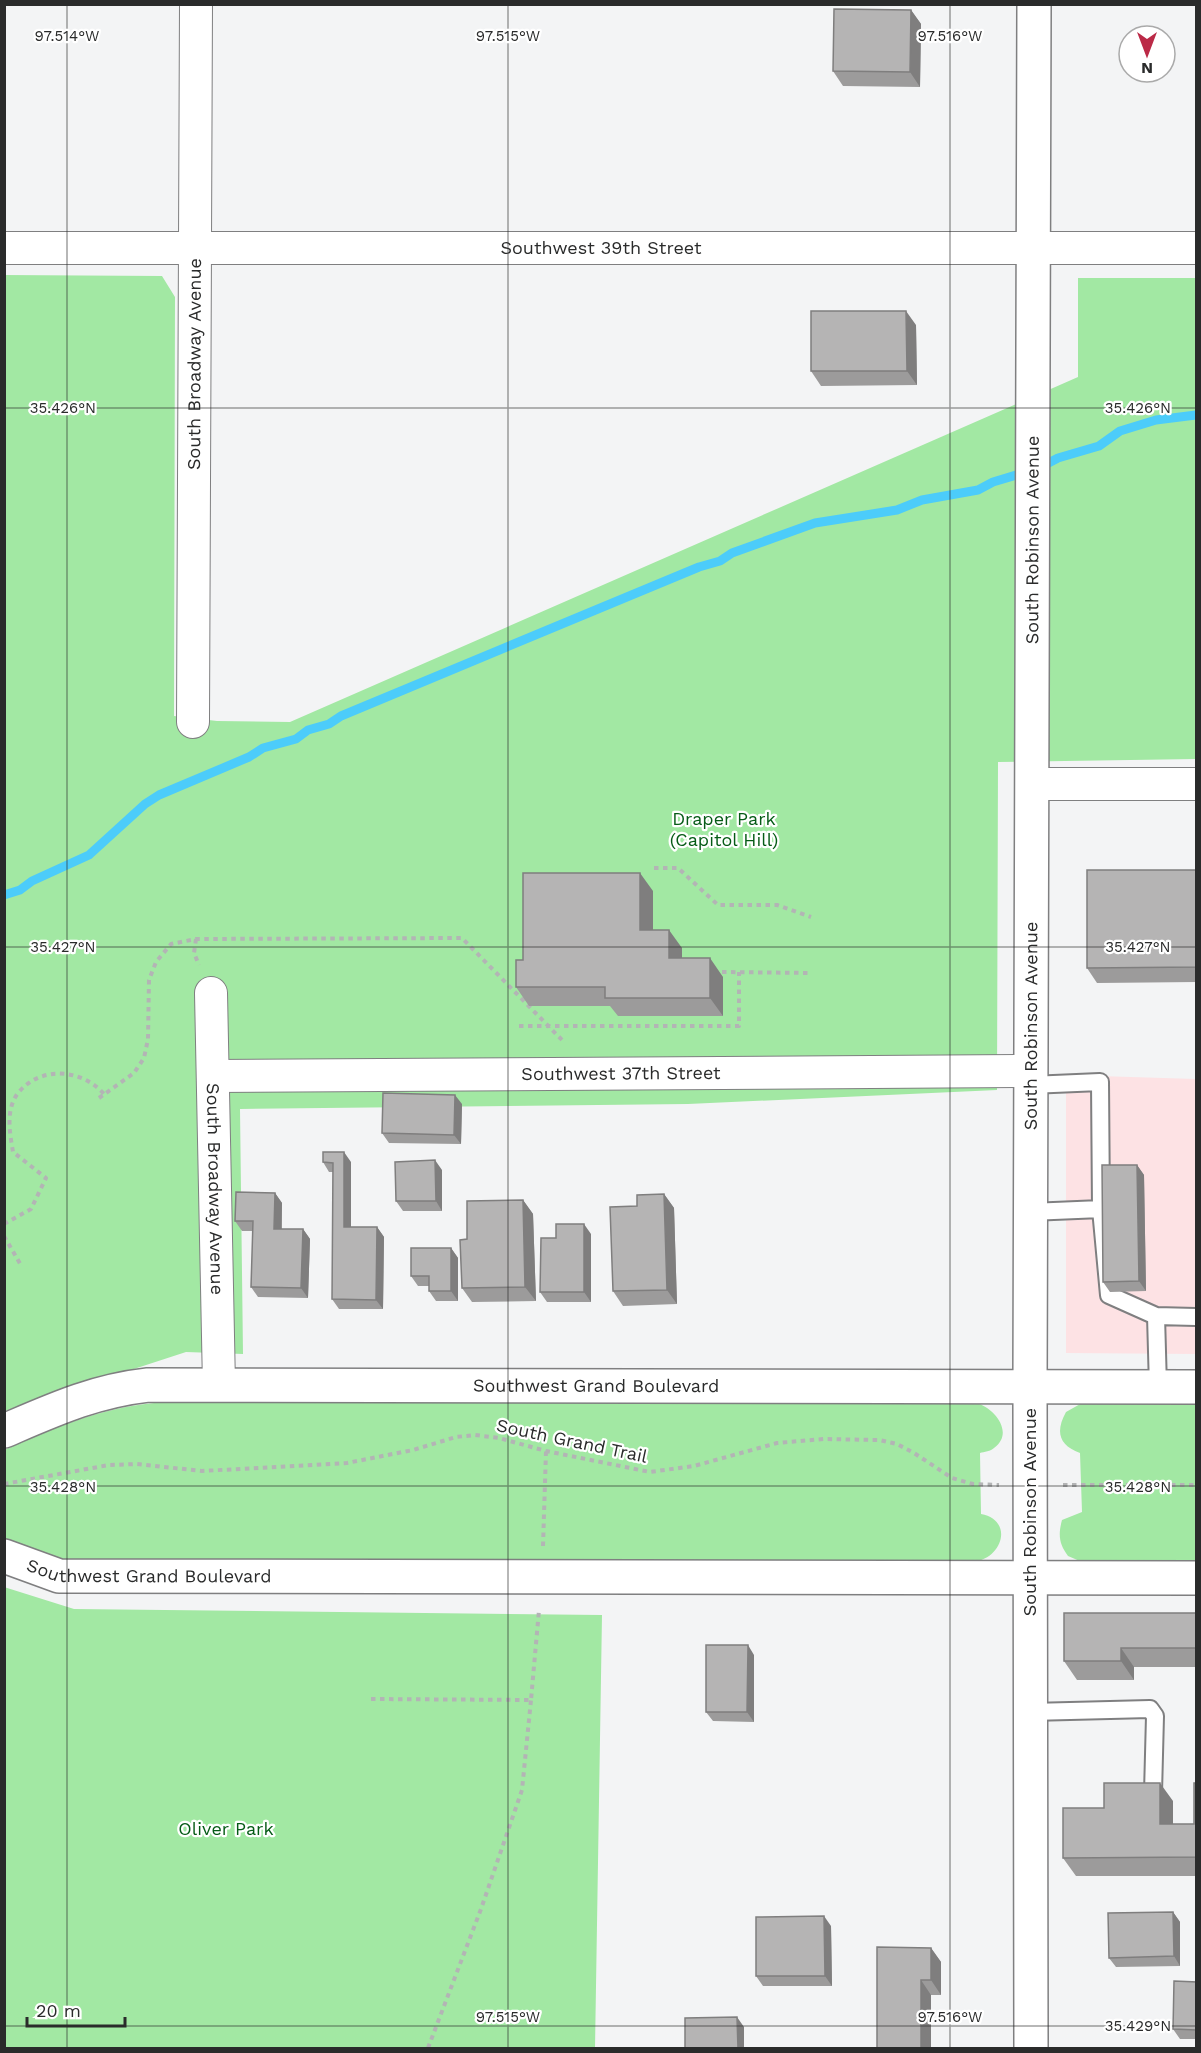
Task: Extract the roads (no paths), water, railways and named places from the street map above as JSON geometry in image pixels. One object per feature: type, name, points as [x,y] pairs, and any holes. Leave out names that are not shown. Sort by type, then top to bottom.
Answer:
[{"type":"street","name":"South Broadway Avenue","points":[[193,722],[196,4]]},
{"type":"street","name":"South Robinson Avenue","points":[[1031,2049],[1029,1387],[1033,784],[1034,4]]},
{"type":"street","name":"Southwest 39th Street","points":[[4,248],[1034,246],[1197,248]]},
{"type":"street","points":[[1033,784],[1197,784]]},
{"type":"street","name":"South Broadway Avenue","points":[[211,993],[219,1385]]},
{"type":"street","name":"Southwest 37th Street","points":[[213,1076],[573,1074],[1030,1078]]},
{"type":"street","name":"Southwest Grand Boulevard","points":[[4,1431],[78,1400],[112,1389],[148,1385],[1197,1387]]},
{"type":"street","name":"Southwest Grand Boulevard","points":[[4,1556],[59,1576],[1197,1578]]},
{"type":"lane","points":[[1030,1078],[1100,1082],[1101,1209],[1109,1295],[1156,1316],[1197,1317]]},
{"type":"lane","points":[[1030,1212],[1101,1209]]},
{"type":"lane","points":[[1156,1316],[1158,1387]]},
{"type":"lane","points":[[1030,1712],[1150,1709],[1155,1716],[1153,1793]]},
{"type":"waterway","points":[[1039,468],[1058,458],[1099,446],[1120,431],[1156,420],[1196,415]]},
{"type":"waterway","points":[[4,895],[20,890],[32,881],[89,855],[145,804],[159,795],[249,757],[263,748],[296,739],[308,730],[329,724],[341,716],[699,567],[720,561],[732,553],[815,523],[897,510],[922,500],[978,490],[993,482],[1026,472]]},
{"type":"park label","name":"Draper Park (Capitol Hill)","points":[[724,829]]},
{"type":"park label","name":"Oliver Park","points":[[226,1829]]}]
